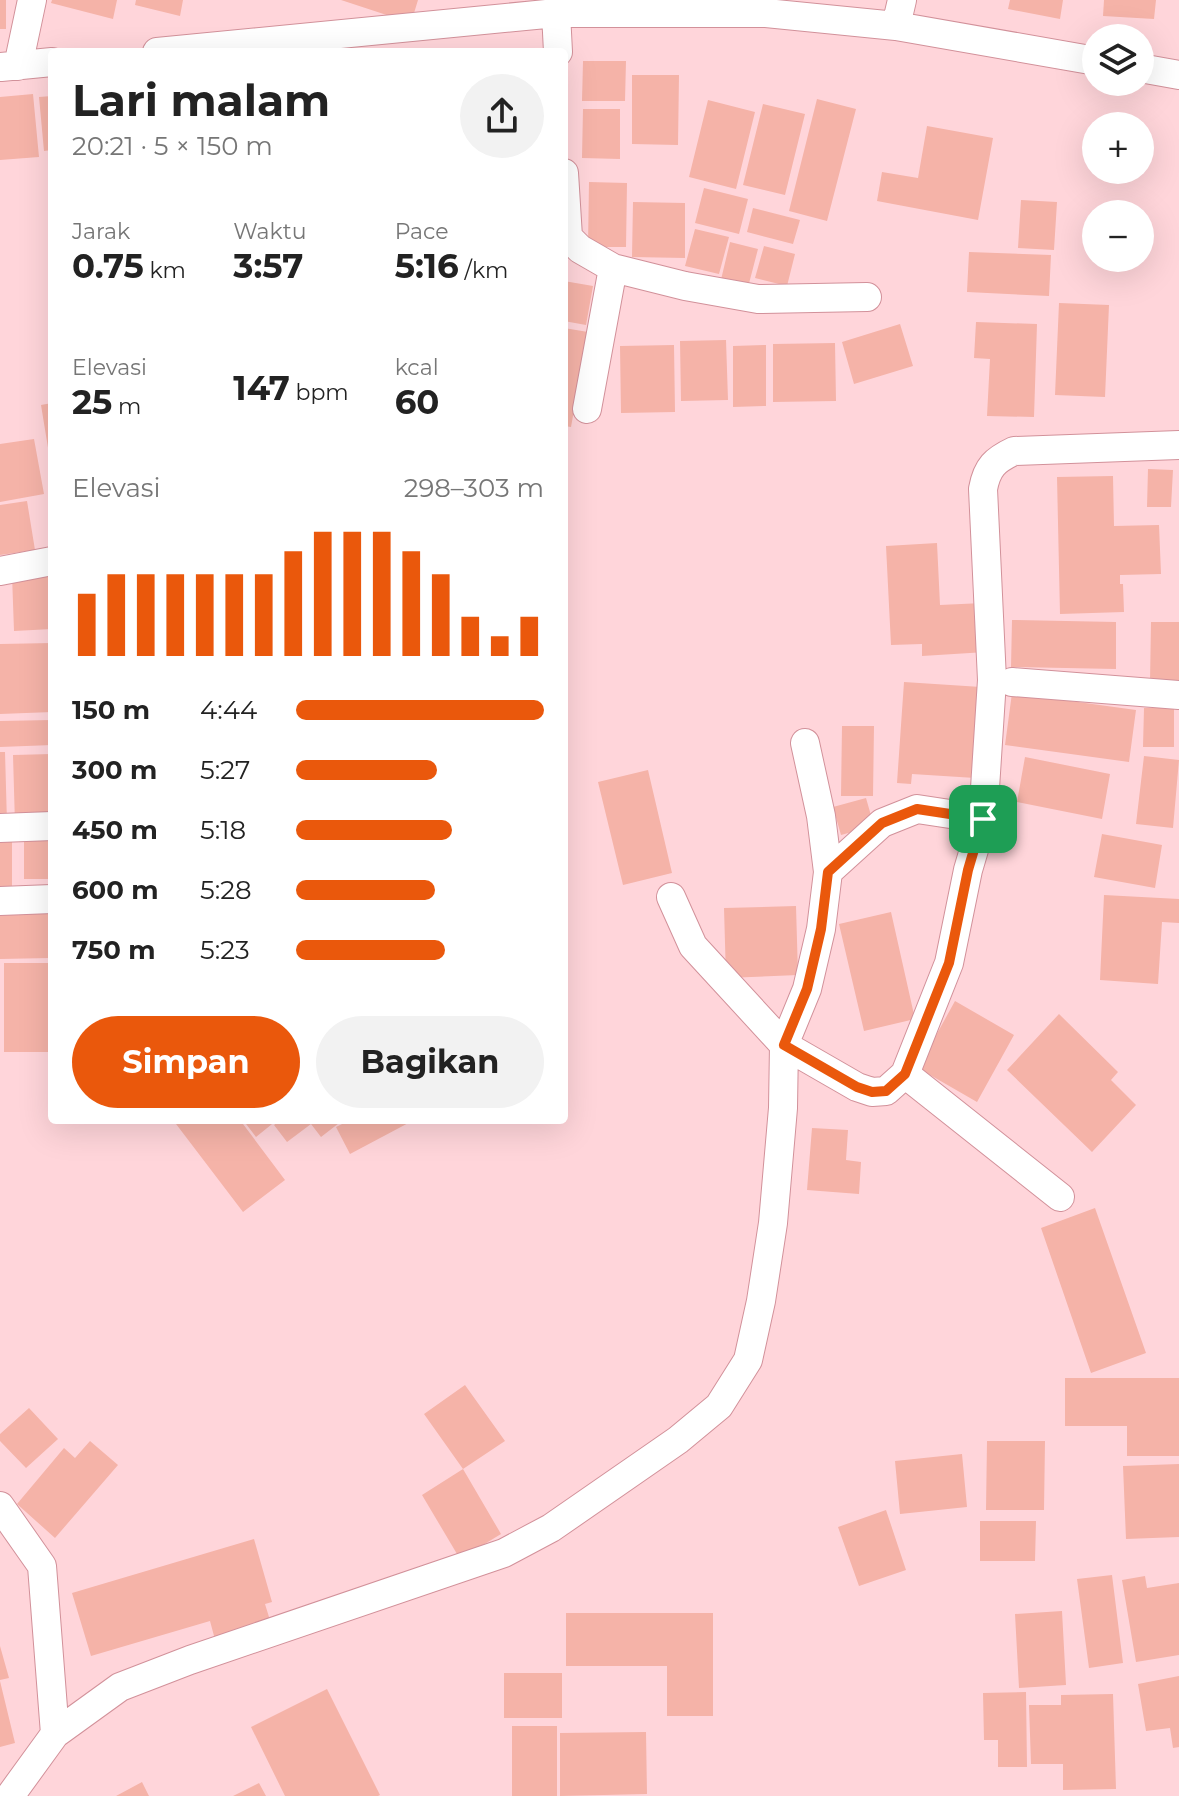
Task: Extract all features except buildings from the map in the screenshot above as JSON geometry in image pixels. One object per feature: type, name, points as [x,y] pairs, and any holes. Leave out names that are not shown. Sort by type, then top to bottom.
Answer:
[{"type":"street","points":[[32,0],[9,67],[48,62]]},
{"type":"street","points":[[556,13],[558,48]]},
{"type":"street","points":[[198,48],[556,13],[899,13],[1082,58]]},
{"type":"street","points":[[1154,71],[1179,75]]},
{"type":"street","points":[[568,237],[580,249],[613,268],[685,286],[758,299],[867,297]]},
{"type":"street","points":[[587,409],[613,268]]},
{"type":"street","points":[[671,897],[693,946],[784,1045],[857,1087],[872,1092],[886,1091],[905,1074],[949,963],[968,870],[983,819],[992,680],[983,489],[987,469],[999,458],[1014,451],[1179,445]]},
{"type":"street","points":[[0,571],[48,562]]},
{"type":"street","points":[[1012,682],[1179,695]]},
{"type":"street","points":[[10,1796],[55,1734],[120,1687],[190,1660],[504,1553],[551,1528],[607,1490],[678,1440],[719,1406],[748,1360],[761,1301],[773,1223],[783,1108],[784,1045],[807,989],[821,929],[828,872],[821,816],[805,743]]},
{"type":"street","points":[[828,872],[882,823],[917,809],[983,819]]},
{"type":"street","points":[[0,828],[48,826]]},
{"type":"street","points":[[0,901],[48,899]]},
{"type":"street","points":[[905,1074],[1060,1197]]},
{"type":"street","points":[[0,1506],[42,1566],[55,1734]]},
{"type":"route","points":[[917,809],[983,819],[968,870],[949,963],[905,1074],[886,1091],[872,1092],[857,1087],[784,1045],[807,989],[821,929],[828,872],[882,823],[917,809]]}]
